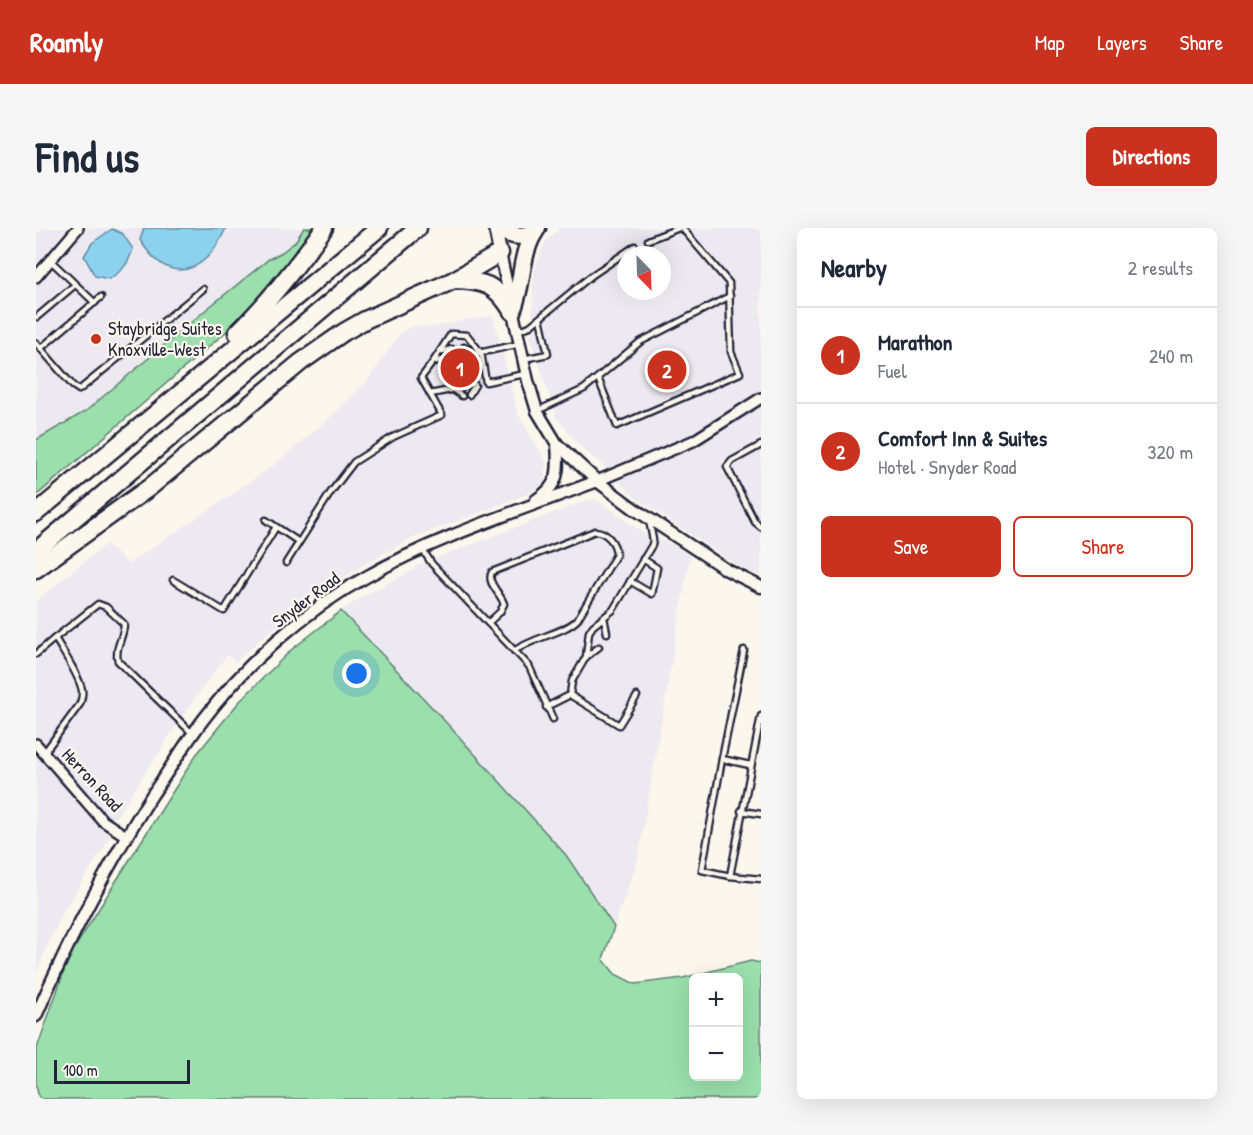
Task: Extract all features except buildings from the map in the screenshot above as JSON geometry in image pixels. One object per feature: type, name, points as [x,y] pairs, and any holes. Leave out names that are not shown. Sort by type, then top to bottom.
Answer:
[{"type":"highway","points":[[147,420],[259,312],[293,273],[324,228]]},
{"type":"highway","points":[[36,513],[379,228]]},
{"type":"highway","points":[[36,551],[418,228]]},
{"type":"highway","points":[[496,228],[509,235],[522,237],[535,230]]},
{"type":"highway","points":[[512,311],[519,291],[522,262],[535,230]]},
{"type":"highway","points":[[36,569],[150,488],[301,362],[336,338],[365,320],[454,280],[500,253]]},
{"type":"highway","points":[[454,280],[475,280],[488,285],[502,297],[512,311]]},
{"type":"main road","points":[[496,228],[500,253]]},
{"type":"street","points":[[36,277],[78,228]]},
{"type":"street","points":[[500,253],[526,374],[537,411],[557,444],[597,481],[649,519],[727,570],[761,587]]},
{"type":"street","name":"Snyder Road","points":[[36,1016],[65,949],[126,836],[193,734],[252,664],[322,604],[365,577],[422,549],[693,441],[761,398]]},
{"type":"street","points":[[524,508],[544,495],[555,480],[558,470],[557,444]]},
{"type":"street","name":"Herron Road","points":[[36,744],[103,821],[126,836]]},
{"type":"lane","points":[[598,378],[617,426],[740,373],[731,352],[729,283],[680,228],[648,240]]},
{"type":"lane","points":[[517,331],[530,326],[591,276],[617,258]]},
{"type":"lane","points":[[50,260],[95,303]]},
{"type":"lane","points":[[38,317],[76,284]]},
{"type":"lane","points":[[36,343],[79,390],[203,289]]},
{"type":"lane","points":[[537,411],[584,389],[640,342],[730,296]]},
{"type":"lane","points":[[41,348],[101,297]]},
{"type":"lane","points":[[523,359],[548,354],[540,318]]},
{"type":"lane","points":[[286,563],[354,462],[393,437],[442,415],[421,378],[451,334],[467,335],[478,354],[486,382]]},
{"type":"lane","points":[[465,356],[520,344]]},
{"type":"lane","points":[[464,347],[478,354]]},
{"type":"lane","points":[[440,352],[452,350]]},
{"type":"lane","points":[[433,362],[453,358]]},
{"type":"lane","points":[[472,385],[526,374]]},
{"type":"lane","points":[[467,380],[472,385]]},
{"type":"lane","points":[[452,389],[460,381]]},
{"type":"lane","points":[[470,395],[472,385]]},
{"type":"lane","points":[[430,394],[460,388]]},
{"type":"lane","points":[[452,389],[462,396]]},
{"type":"lane","points":[[761,445],[732,461],[727,467],[755,522],[761,527]]},
{"type":"lane","points":[[586,657],[589,632],[613,610],[653,540],[649,519]]},
{"type":"lane","points":[[266,520],[299,542]]},
{"type":"lane","points":[[173,580],[224,611],[276,527]]},
{"type":"lane","points":[[488,623],[503,608],[502,599],[491,581],[492,572],[595,531],[600,531],[612,541],[616,548],[616,555],[577,620],[514,651]]},
{"type":"lane","points":[[422,549],[432,564],[529,666],[553,719]]},
{"type":"lane","points":[[630,581],[652,594],[657,568],[644,558]]},
{"type":"lane","points":[[36,654],[93,606],[98,604],[106,607],[124,624],[124,632],[116,654],[118,661],[193,734]]},
{"type":"lane","points":[[604,618],[607,633]]},
{"type":"lane","points":[[44,753],[80,704],[82,691],[55,638]]},
{"type":"lane","points":[[570,695],[572,681],[586,657],[599,646]]},
{"type":"lane","points":[[744,650],[702,870],[761,879]]},
{"type":"lane","points":[[546,707],[570,695]]},
{"type":"lane","points":[[570,695],[619,725],[637,696]]},
{"type":"lane","points":[[730,876],[761,718]]},
{"type":"lane","points":[[722,759],[750,765]]},
{"type":"lane","points":[[741,811],[761,814]]},
{"type":"shaded area","points":[[36,228],[304,228],[295,242],[269,259],[208,308],[86,411],[36,439]]},
{"type":"shaded area","points":[[560,228],[761,228],[761,576],[741,568],[632,495],[604,466],[578,445],[556,416],[530,337],[536,264],[546,241]]},
{"type":"shaded area","points":[[493,315],[518,414],[546,462],[544,483],[530,493],[411,539],[368,562],[307,601],[236,662],[227,655],[115,818],[108,841],[66,907],[48,943],[36,975],[36,601],[106,544],[128,564],[278,462],[365,384],[401,332],[414,326],[432,327]]},
{"type":"shaded area","points":[[590,499],[611,509],[648,537],[668,542],[690,555],[638,859],[614,927],[566,855],[341,611],[369,593],[415,569],[415,566]]},
{"type":"green space","points":[[304,228],[315,228],[257,305],[36,496],[36,440],[86,411],[208,308],[269,259],[295,242]]},
{"type":"green space","points":[[341,611],[566,855],[614,927],[603,959],[615,974],[635,984],[689,976],[689,1081],[743,1081],[743,973],[703,973],[751,961],[761,963],[761,1099],[39,1099],[36,1085],[36,1051],[69,957],[196,755],[239,702],[291,650]]},
{"type":"water","points":[[144,228],[226,228],[218,244],[198,265],[187,269],[175,269],[163,265],[151,255],[140,240]]},
{"type":"water","points":[[112,229],[123,234],[133,249],[124,267],[109,279],[95,276],[84,256],[92,243]]},
{"type":"place","name":"Staybridge Suites Knoxville-West","points":[[96,339]]},
{"type":"place","name":"Marathon","points":[[460,368]]},
{"type":"place","name":"Comfort Inn & Suites","points":[[667,370]]}]
